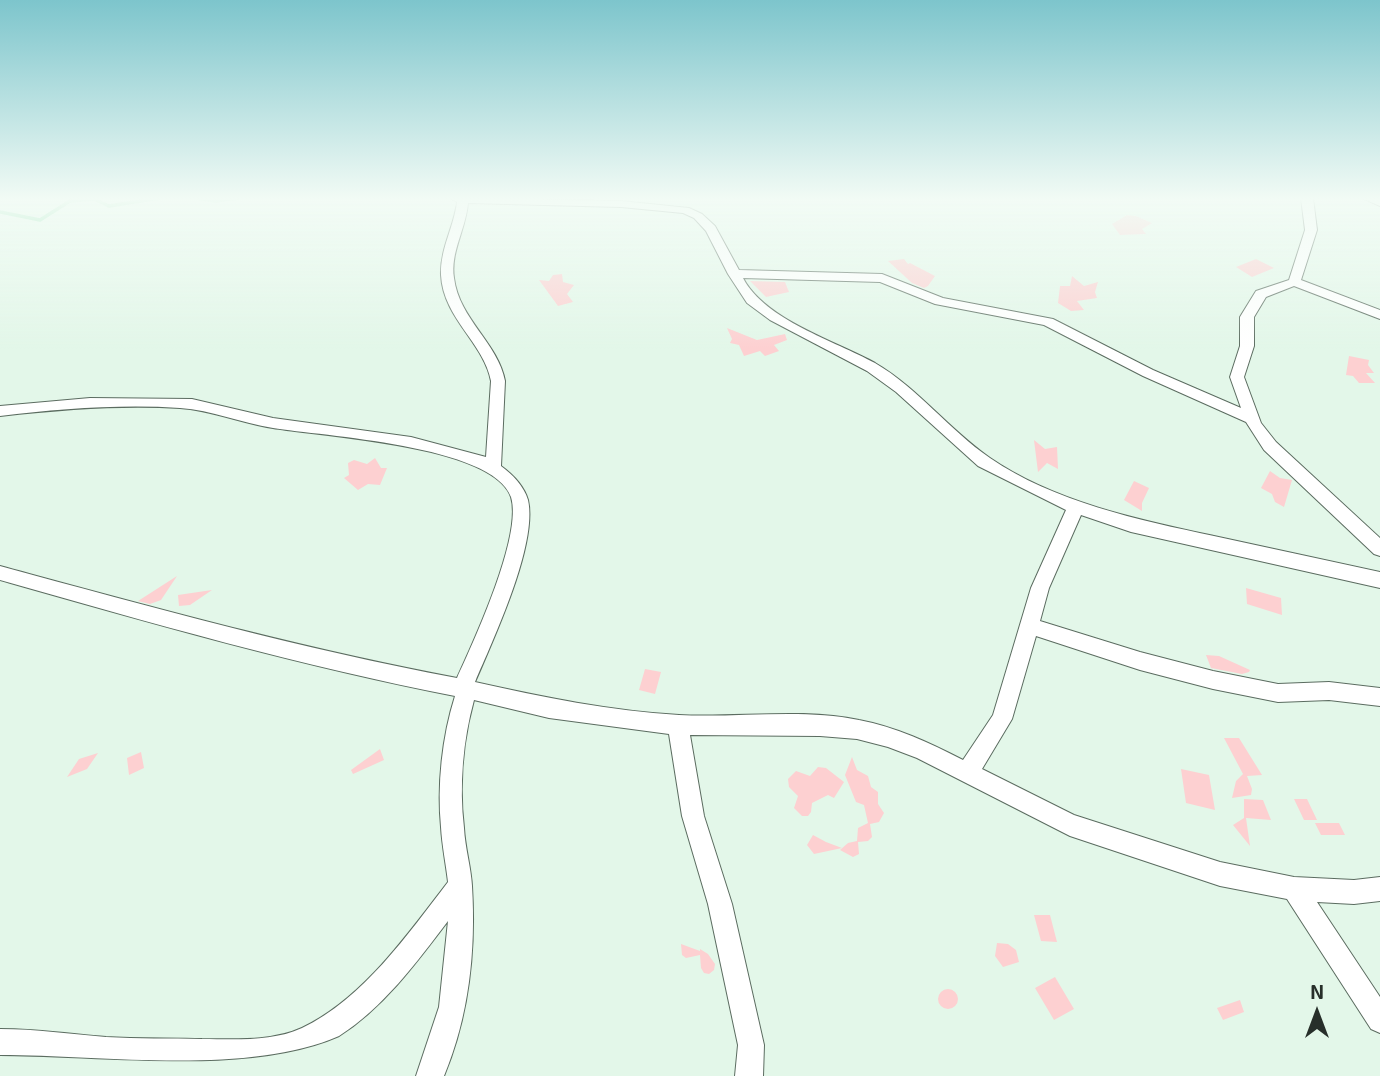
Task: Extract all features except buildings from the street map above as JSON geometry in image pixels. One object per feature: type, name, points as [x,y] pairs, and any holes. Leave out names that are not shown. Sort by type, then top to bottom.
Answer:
[{"type":"street","points":[[452,248],[447,261],[448,282],[458,310],[496,370],[498,381],[493,468]]},
{"type":"street","points":[[721,248],[752,300],[775,317],[831,345],[891,382],[984,462],[1037,490],[1076,507],[1131,525],[1380,580]]},
{"type":"street","points":[[1294,282],[1305,248]]},
{"type":"street","points":[[734,274],[882,278],[940,301],[1048,322],[1138,368],[1252,419]]},
{"type":"street","points":[[1380,315],[1294,282],[1261,294],[1247,317],[1247,346],[1237,377],[1252,419],[1270,446],[1380,549]]},
{"type":"street","points":[[0,411],[43,405],[184,403],[271,422],[433,447],[485,463],[509,480],[520,500],[519,539],[465,688],[460,709],[452,824],[460,886],[459,950],[444,1041],[430,1076]]},
{"type":"street","points":[[967,773],[1002,719],[1040,588],[1076,507]]},
{"type":"street","points":[[0,573],[196,628],[346,666],[465,688],[549,708],[678,725],[820,726],[857,729],[888,737],[1082,829],[1220,874],[1294,889],[1354,892],[1380,889]]},
{"type":"street","points":[[1028,625],[1140,661],[1213,680],[1278,693],[1329,691],[1380,697]]},
{"type":"street","points":[[678,725],[693,816],[720,904],[751,1045],[749,1076]]},
{"type":"street","points":[[0,1042],[107,1050],[249,1053],[286,1047],[313,1037],[374,988],[421,938],[460,886]]},
{"type":"street","points":[[1294,889],[1380,1020]]}]
